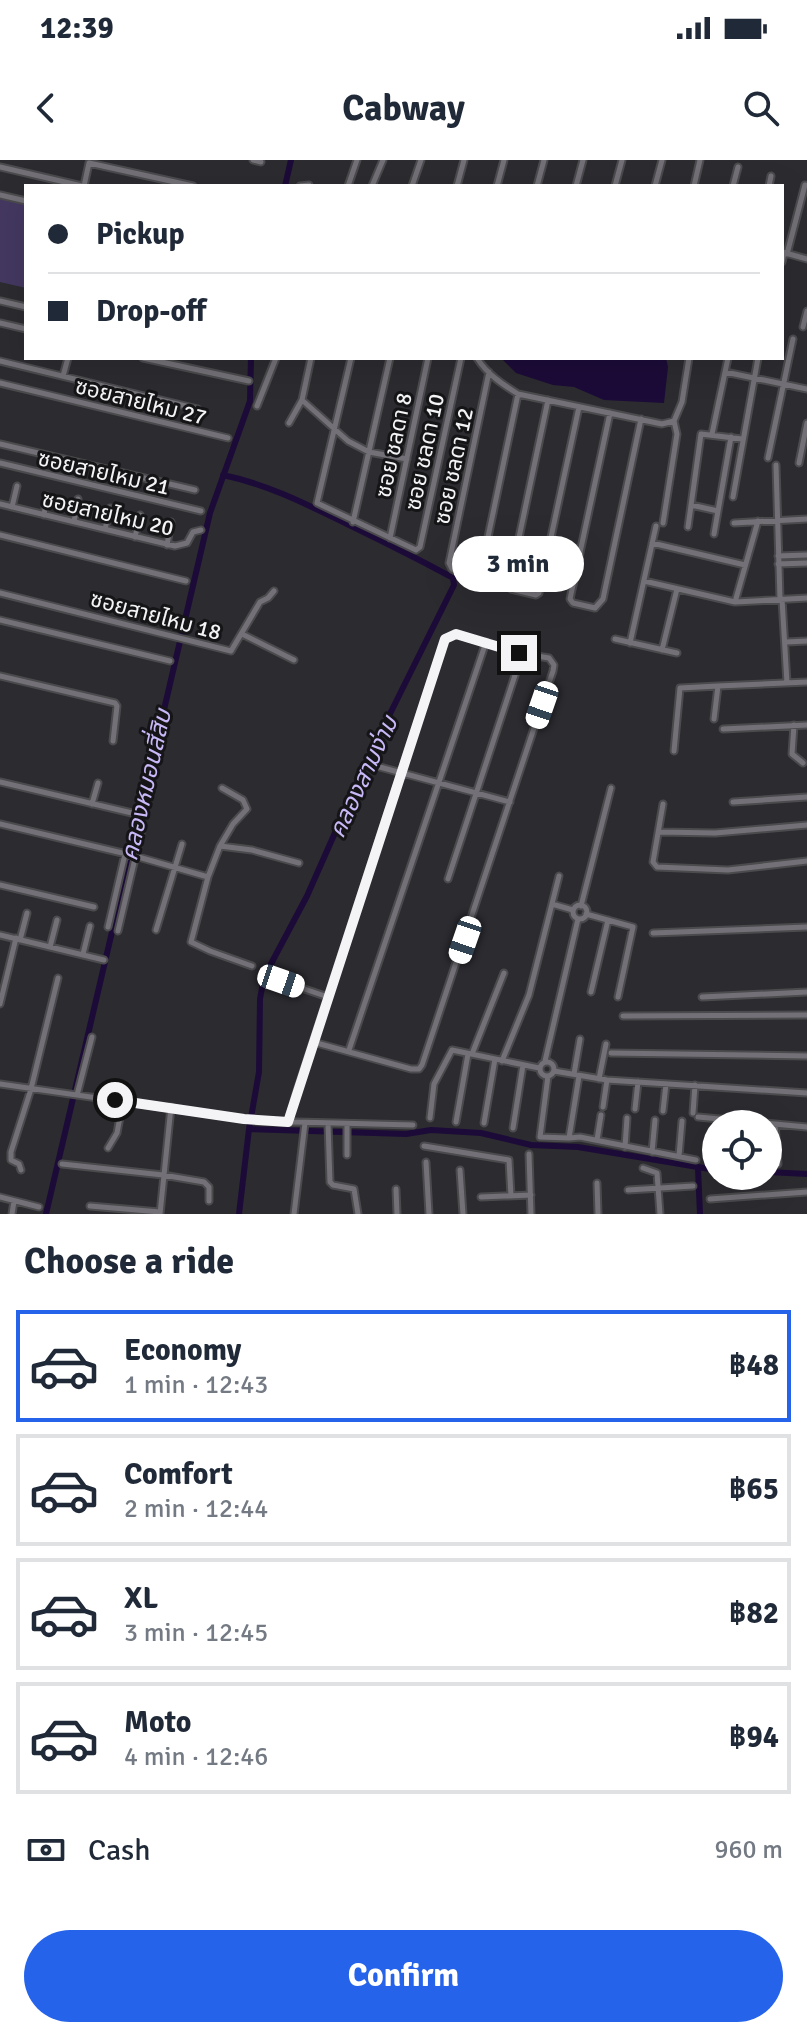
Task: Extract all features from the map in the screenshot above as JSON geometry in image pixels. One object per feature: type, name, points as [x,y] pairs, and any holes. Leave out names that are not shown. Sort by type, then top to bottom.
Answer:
[{"type":"street","points":[[253,160],[261,162]]},
{"type":"street","points":[[349,184],[357,160]]},
{"type":"street","points":[[373,184],[383,160]]},
{"type":"street","points":[[413,184],[421,160]]},
{"type":"street","points":[[458,184],[464,160]]},
{"type":"street","points":[[498,184],[504,160]]},
{"type":"street","points":[[538,184],[544,160]]},
{"type":"street","points":[[577,184],[583,160]]},
{"type":"street","points":[[616,184],[622,160]]},
{"type":"street","points":[[656,184],[662,160]]},
{"type":"street","points":[[694,184],[700,160]]},
{"type":"street","points":[[84,184],[90,161],[185,184]]},
{"type":"street","points":[[0,167],[74,184]]},
{"type":"street","points":[[734,184],[738,167]]},
{"type":"street","points":[[769,184],[771,176]]},
{"type":"street","points":[[805,185],[784,253],[807,259]]},
{"type":"street","points":[[0,195],[24,201]]},
{"type":"street","points":[[0,301],[24,307]]},
{"type":"street","points":[[803,327],[807,311]]},
{"type":"street","points":[[0,323],[24,329]]},
{"type":"street","points":[[768,458],[793,339]]},
{"type":"street","points":[[63,376],[67,360]]},
{"type":"street","points":[[152,360],[249,381]]},
{"type":"street","points":[[257,406],[275,360]]},
{"type":"street","points":[[289,423],[302,400],[311,360]]},
{"type":"street","points":[[351,360],[317,503],[390,538]]},
{"type":"street","points":[[353,522],[390,360]]},
{"type":"street","name":"ซอย ชลดา 8","points":[[390,538],[428,360]]},
{"type":"street","name":"ซอย ชลดา 10","points":[[390,538],[416,550],[420,547],[461,360]]},
{"type":"street","points":[[479,360],[518,394],[662,424],[674,421]]},
{"type":"street","points":[[630,643],[652,543],[660,524],[677,434],[674,421],[682,402],[689,360]]},
{"type":"street","points":[[712,434],[728,360]]},
{"type":"street","points":[[733,497],[758,360]]},
{"type":"street","points":[[0,361],[198,409]]},
{"type":"street","name":"ซอย ชลดา 12","points":[[489,372],[450,566],[469,579],[479,580],[518,394]]},
{"type":"street","points":[[725,372],[807,389]]},
{"type":"street","name":"ซอยสายไหม 27","points":[[0,383],[228,438]]},
{"type":"street","points":[[302,400],[335,431],[369,452],[407,459]]},
{"type":"street","points":[[548,400],[509,588],[538,595],[579,407]]},
{"type":"street","points":[[610,413],[571,602],[597,608],[603,599],[641,419]]},
{"type":"street","points":[[799,463],[807,423]]},
{"type":"street","points":[[688,527],[701,434],[742,439]]},
{"type":"street","points":[[714,534],[731,437]]},
{"type":"street","points":[[0,444],[195,490]]},
{"type":"street","name":"ซอยสายไหม 21","points":[[0,463],[201,511]]},
{"type":"street","points":[[776,465],[778,564],[787,683]]},
{"type":"street","points":[[12,507],[17,486]]},
{"type":"street","points":[[44,515],[47,496]]},
{"type":"street","points":[[74,522],[78,499]]},
{"type":"street","name":"ซอยสายไหม 20","points":[[0,504],[167,545],[185,544],[193,532],[201,530]]},
{"type":"street","points":[[691,505],[718,511]]},
{"type":"street","points":[[105,529],[110,508]]},
{"type":"street","points":[[135,537],[140,515]]},
{"type":"street","points":[[734,523],[807,519]]},
{"type":"street","points":[[735,602],[758,521]]},
{"type":"street","points":[[167,545],[171,522]]},
{"type":"street","points":[[0,535],[186,581]]},
{"type":"street","points":[[652,543],[745,565]]},
{"type":"street","points":[[778,556],[807,555]]},
{"type":"street","points":[[778,564],[807,563]]},
{"type":"street","points":[[644,581],[735,602],[807,598]]},
{"type":"street","points":[[662,650],[677,588]]},
{"type":"street","name":"ซอยสายไหม 18","points":[[0,593],[231,651],[260,602],[274,591]]},
{"type":"street","points":[[0,620],[170,661]]},
{"type":"street","points":[[242,634],[294,660]]},
{"type":"street","points":[[288,1122],[313,1042],[445,639],[456,634],[519,653],[549,658],[554,665],[422,1065],[419,1069],[411,1069],[313,1042]]},
{"type":"street","points":[[615,639],[677,653]]},
{"type":"street","points":[[786,642],[807,641]]},
{"type":"street","points":[[349,1050],[486,642]]},
{"type":"street","points":[[448,879],[520,660],[519,653]]},
{"type":"street","points":[[0,676],[115,703],[113,741]]},
{"type":"street","points":[[674,751],[680,688],[807,682]]},
{"type":"street","points":[[714,719],[718,686]]},
{"type":"street","points":[[794,725],[792,754],[803,763]]},
{"type":"street","points":[[723,729],[807,725]]},
{"type":"street","points":[[376,766],[510,802]]},
{"type":"street","points":[[0,782],[132,813]]},
{"type":"street","points":[[92,804],[98,783]]},
{"type":"street","points":[[222,788],[243,800],[247,809],[233,824],[220,846],[208,877],[191,942],[252,966]]},
{"type":"street","points":[[611,788],[581,906],[586,914],[629,925],[634,930],[618,997]]},
{"type":"street","points":[[733,802],[807,797]]},
{"type":"street","points":[[663,804],[653,862],[657,867],[728,870],[807,861]]},
{"type":"street","points":[[0,824],[208,877]]},
{"type":"street","points":[[660,832],[715,833],[807,825]]},
{"type":"street","points":[[108,927],[141,833]]},
{"type":"street","points":[[156,930],[182,844]]},
{"type":"street","points":[[220,846],[252,850],[299,863]]},
{"type":"street","points":[[118,931],[131,855]]},
{"type":"street","points":[[502,1061],[529,995],[559,876]]},
{"type":"street","points":[[0,885],[94,907]]},
{"type":"street","points":[[552,904],[573,910],[581,906]]},
{"type":"street","points":[[573,910],[578,919]]},
{"type":"street","points":[[0,1004],[27,913]]},
{"type":"street","points":[[578,919],[586,914]]},
{"type":"street","points":[[539,1068],[545,1061],[578,919]]},
{"type":"street","points":[[50,947],[57,920]]},
{"type":"street","points":[[591,992],[608,920]]},
{"type":"street","points":[[83,954],[90,926]]},
{"type":"street","points":[[653,933],[807,927]]},
{"type":"street","points":[[0,935],[104,960]]},
{"type":"street","points":[[456,1122],[470,1054],[504,973]]},
{"type":"street","points":[[21,1170],[19,1164],[10,1158],[31,1089],[58,978]]},
{"type":"street","points":[[281,981],[328,997]]},
{"type":"street","points":[[702,997],[807,992]]},
{"type":"street","points":[[623,1016],[807,1015]]},
{"type":"street","points":[[76,1095],[92,1037]]},
{"type":"street","points":[[569,1138],[580,1039]]},
{"type":"street","points":[[599,1079],[606,1044]]},
{"type":"street","points":[[430,1118],[434,1084],[452,1050],[539,1068]]},
{"type":"street","points":[[611,1053],[807,1056]]},
{"type":"street","points":[[484,1123],[495,1059]]},
{"type":"street","points":[[545,1061],[552,1064],[554,1071]]},
{"type":"street","points":[[513,1128],[523,1065]]},
{"type":"street","points":[[539,1068],[541,1074],[548,1076]]},
{"type":"street","points":[[696,1160],[597,1140],[540,1137],[548,1076],[554,1071],[607,1080],[807,1093]]},
{"type":"street","points":[[603,1107],[607,1080]]},
{"type":"street","points":[[635,1109],[638,1082]]},
{"type":"street","points":[[0,1084],[258,1121],[305,1125],[413,1125]]},
{"type":"street","points":[[663,1111],[666,1084]]},
{"type":"street","points":[[695,1085],[696,1115],[702,1117]]},
{"type":"street","points":[[108,1148],[117,1133],[123,1101]]},
{"type":"street","points":[[90,1206],[160,1213],[171,1107]]},
{"type":"street","points":[[597,1140],[601,1115]]},
{"type":"street","points":[[625,1147],[627,1118]]},
{"type":"street","points":[[652,1152],[655,1120]]},
{"type":"street","points":[[679,1156],[682,1121]]},
{"type":"street","points":[[294,1214],[305,1125]]},
{"type":"street","points":[[328,1125],[330,1182],[354,1189],[358,1214]]},
{"type":"street","points":[[347,1125],[347,1155]]},
{"type":"street","points":[[782,1125],[807,1127]]},
{"type":"street","points":[[424,1146],[509,1160],[511,1196]]},
{"type":"street","points":[[529,1154],[531,1214]]},
{"type":"street","points":[[426,1162],[429,1214]]},
{"type":"street","points":[[62,1164],[206,1183],[209,1201]]},
{"type":"street","points":[[643,1168],[656,1170],[660,1214]]},
{"type":"street","points":[[460,1170],[463,1214]]},
{"type":"street","points":[[597,1183],[598,1214]]},
{"type":"street","points":[[628,1190],[693,1186]]},
{"type":"street","points":[[396,1189],[397,1214]]},
{"type":"street","points":[[710,1199],[807,1192]]},
{"type":"street","points":[[481,1197],[531,1195]]},
{"type":"street","points":[[0,1197],[39,1207]]},
{"type":"street","points":[[12,1214],[14,1201]]},
{"type":"shaded area","points":[[0,191],[24,197],[24,288],[0,282]]},
{"type":"shaded area","points":[[503,360],[666,360],[668,367],[664,403],[604,400],[574,387],[553,385],[516,373]]},
{"type":"waterway","name":"คลองหมอนสี่สิบ","points":[[285,184],[291,160]]},
{"type":"waterway","name":"คลองหมอนสี่สิบ","points":[[46,1214],[210,513],[250,401],[251,360]]},
{"type":"waterway","name":"คลองสามง่าม","points":[[223,475],[270,489],[314,508],[453,578],[454,585],[369,756],[307,896],[264,977],[260,999],[259,1072],[249,1129]]},
{"type":"waterway","name":"คลองสามง่าม","points":[[239,1214],[249,1129],[481,1133],[531,1145],[578,1147],[702,1168]]},
{"type":"waterway","points":[[698,1168],[700,1214]]},
{"type":"waterway","name":"คลองสามง่าม","points":[[782,1173],[807,1174]]},
{"type":"route","points":[[115,1100],[244,1119],[288,1122],[445,639],[448,635],[456,634],[519,653]]}]
